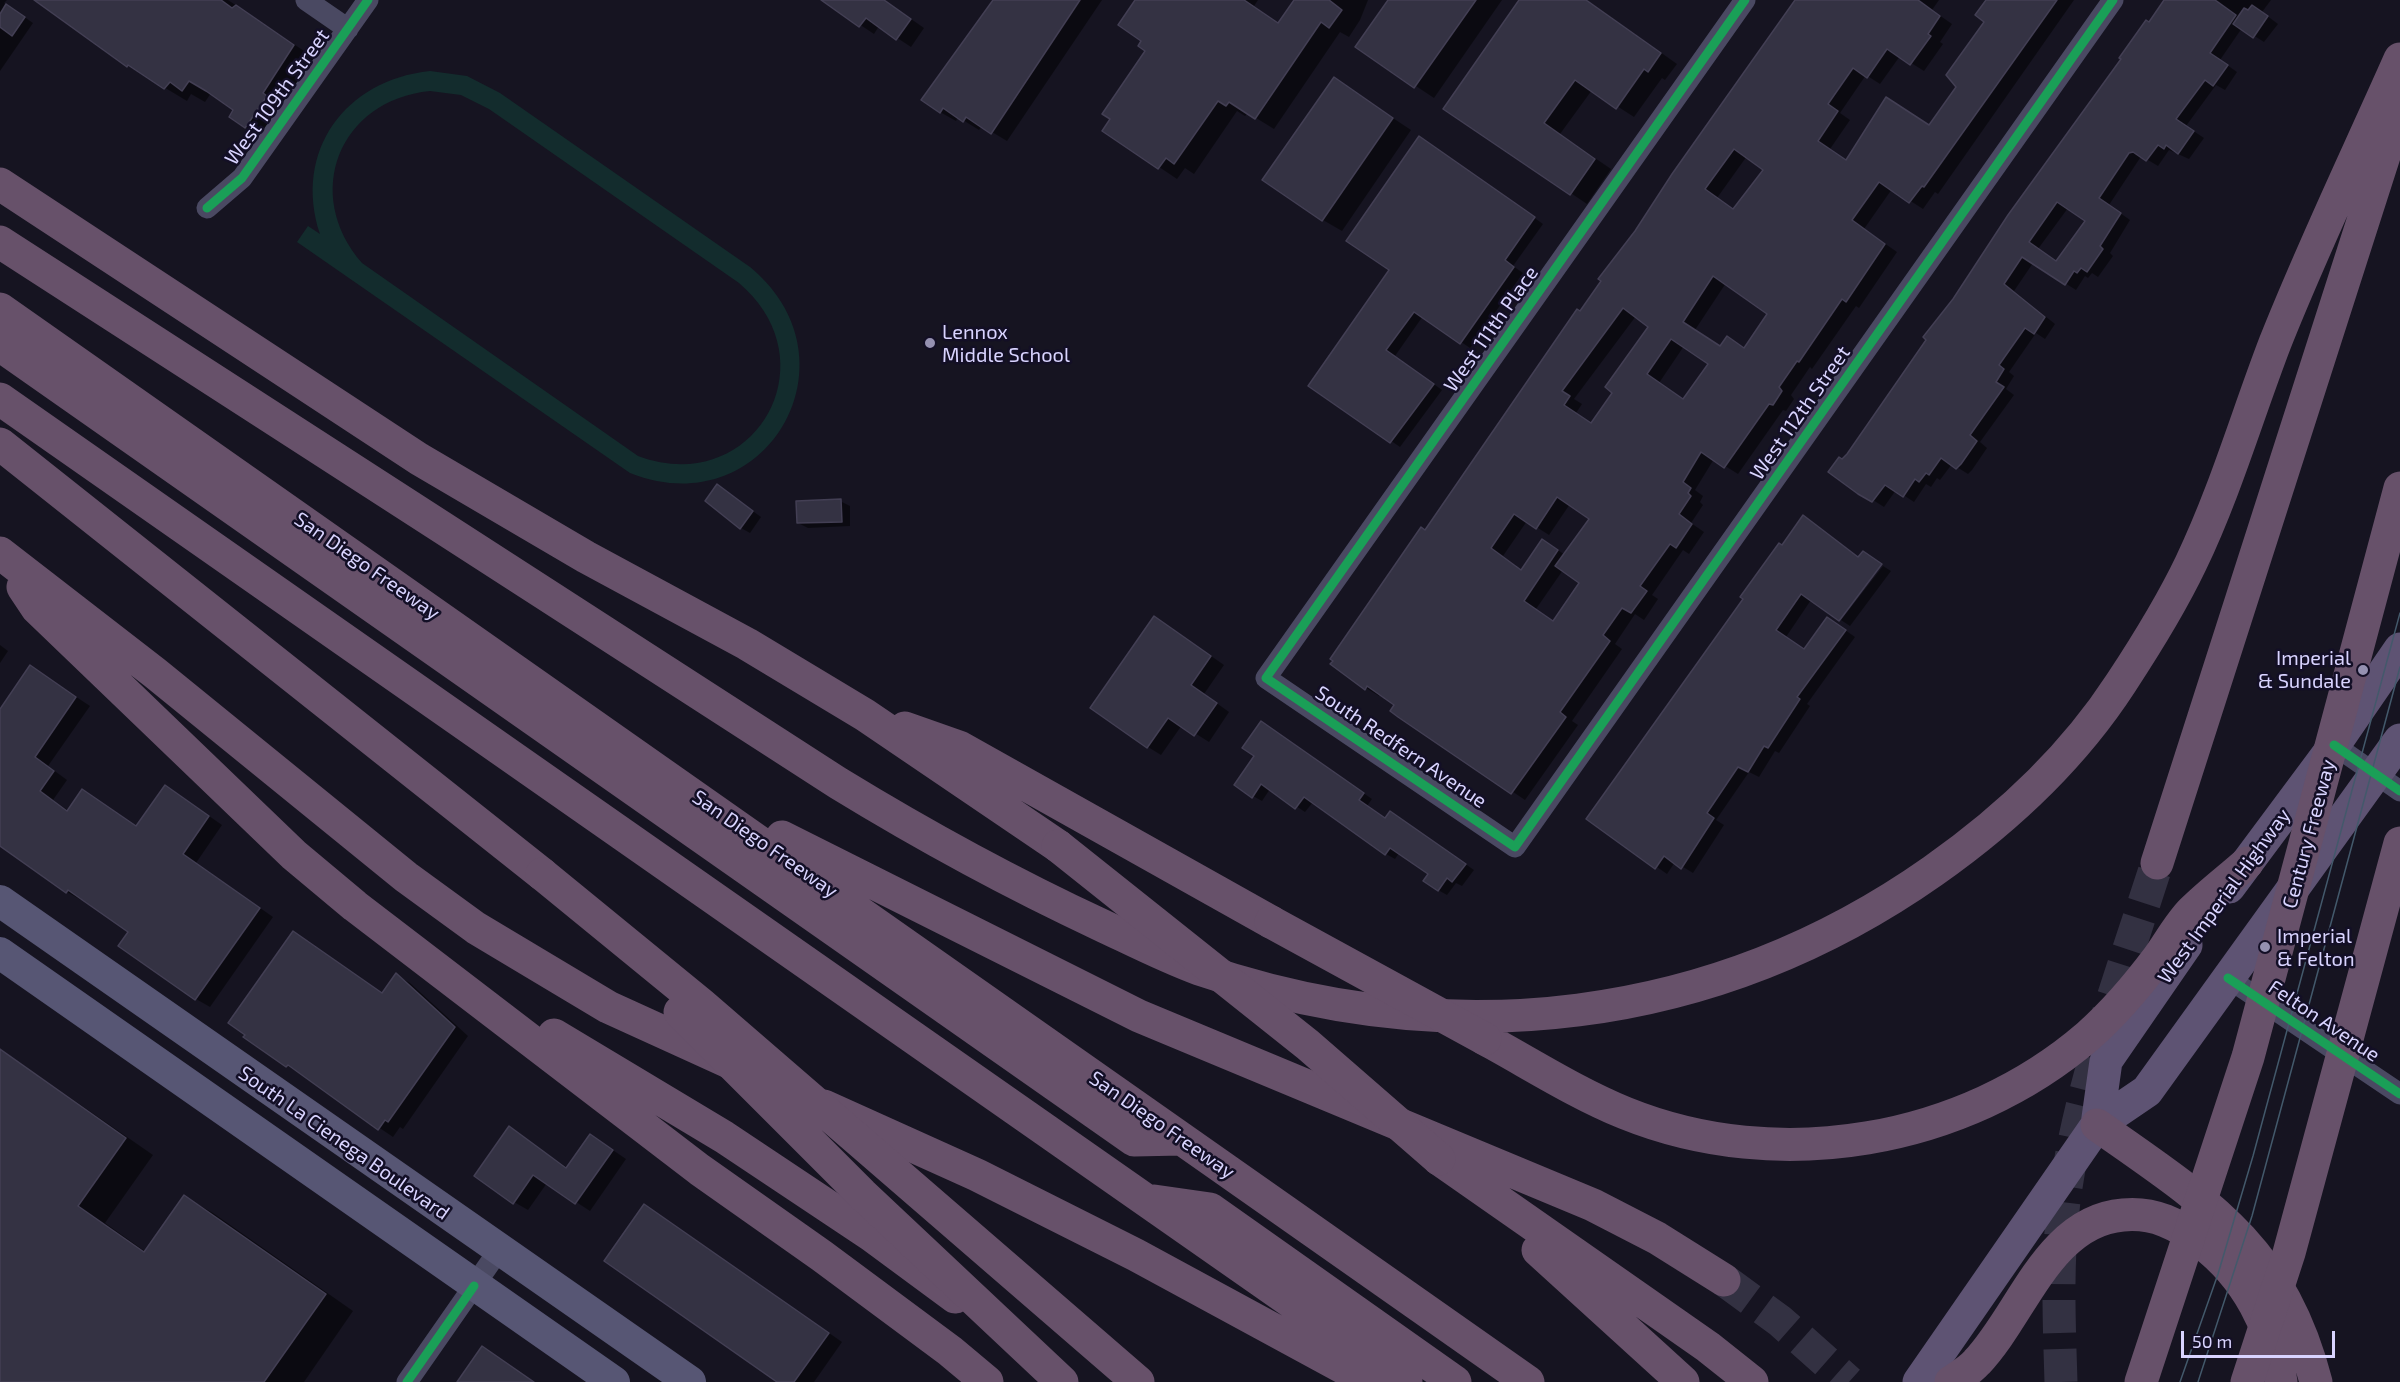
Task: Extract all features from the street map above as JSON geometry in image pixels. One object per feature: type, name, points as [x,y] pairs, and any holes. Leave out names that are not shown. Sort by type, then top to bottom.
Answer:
[{"type":"highway","points":[[0,242],[838,783],[894,817],[1069,910],[1196,968],[1310,1000],[1369,1010],[1453,1017],[1551,1015],[1610,1008],[1723,979],[1831,934],[1869,914],[1960,852],[2010,810],[2087,729],[2129,672],[2191,563],[2212,514],[2276,340],[2400,59]]},
{"type":"highway","points":[[2157,863],[2400,104]]},
{"type":"highway","points":[[0,184],[419,459],[586,557],[747,644],[865,715],[1058,846],[1308,1045],[1439,1160],[1679,1378]]},
{"type":"highway","name":"San Diego Freeway","points":[[0,309],[1528,1382]]},
{"type":"highway","points":[[0,345],[1134,1140],[1181,1138]]},
{"type":"highway","points":[[0,364],[170,483],[185,527]]},
{"type":"highway","points":[[0,399],[1406,1382]]},
{"type":"highway","points":[[0,444],[542,874],[701,1004],[1138,1382]]},
{"type":"highway","name":"Century Freeway","points":[[2141,1382],[2248,1058],[2400,488]]},
{"type":"highway","points":[[2,555],[37,608],[294,855],[355,906],[700,1170],[822,1256],[950,1351],[987,1382]]},
{"type":"highway","points":[[2,555],[155,673],[406,877],[476,928],[542,969],[629,1017],[988,1180],[1136,1255],[1370,1382]]},
{"type":"highway","points":[[865,715],[959,747],[1591,1097],[1661,1125],[1755,1142],[1824,1143],[1878,1137],[1926,1125],[2020,1085],[2044,1071],[2089,1035],[2121,1004],[2191,912],[2247,863]]},
{"type":"highway","points":[[689,791],[1139,1016],[1593,1205],[1657,1238],[1724,1280]]},
{"type":"highway","points":[[2247,1382],[2289,1253],[2400,843]]},
{"type":"highway","points":[[542,874],[862,1194],[1062,1382]]},
{"type":"highway","points":[[423,957],[734,1144],[871,1235],[1073,1382]]},
{"type":"highway","points":[[2097,1125],[2223,1217],[2268,1268],[2300,1328],[2316,1382]]},
{"type":"highway","points":[[1439,1160],[1708,1347],[1752,1382]]},
{"type":"highway","points":[[1146,1200],[1210,1209],[1455,1382]]},
{"type":"highway","points":[[1951,1382],[1977,1362],[2053,1254],[2075,1233],[2104,1217],[2126,1214],[2149,1215],[2180,1226],[2230,1268],[2266,1326],[2277,1352],[2281,1382]]},
{"type":"main road","name":"West Imperial Highway","points":[[2097,1125],[2106,1061],[2187,942],[2334,745],[2400,649]]},
{"type":"main road","name":"West Imperial Highway","points":[[1919,1382],[2097,1125],[2147,1091],[2228,978],[2388,783],[2400,740]]},
{"type":"main road","name":"South La Cienega Boulevard","points":[[0,900],[690,1382]]},
{"type":"main road","points":[[0,953],[614,1382]]},
{"type":"main road","points":[[121,1038],[145,1002]]},
{"type":"street","points":[[306,0],[348,29]]},
{"type":"street","name":"West 109th Street","points":[[207,208],[242,178],[368,0]]},
{"type":"street","name":"West 111th Place","points":[[1266,678],[1745,0]]},
{"type":"street","name":"West 112th Street","points":[[1515,847],[2113,0]]},
{"type":"street","name":"South Redfern Avenue","points":[[1266,678],[1515,847]]},
{"type":"street","points":[[2334,745],[2388,783]]},
{"type":"street","name":"Felton Avenue","points":[[2228,978],[2400,1094]]},
{"type":"street","points":[[407,1382],[499,1250]]},
{"type":"green space","points":[[430,71],[467,76],[500,93],[750,267],[783,305],[798,346],[798,387],[783,425],[758,456],[722,477],[679,483],[630,473],[297,242],[308,226],[320,234],[313,204],[314,175],[321,148],[333,125],[351,105],[373,89],[400,77]],"holes":[[[430,91],[461,95],[489,109],[739,283],[766,315],[779,350],[779,384],[767,416],[745,441],[716,458],[679,464],[638,456],[362,263],[344,236],[335,208],[333,181],[339,154],[353,131],[373,112],[398,98]]]},
{"type":"building","points":[[34,0],[221,0],[232,8],[236,5],[294,45],[263,93],[267,96],[245,128],[229,117],[233,110],[206,91],[189,81],[182,91],[170,82],[164,89],[128,65],[127,67]]},
{"type":"building","points":[[821,0],[884,0],[911,19],[896,40],[866,18],[859,27]]},
{"type":"building","points":[[993,0],[1080,0],[991,134],[966,117],[963,122],[943,108],[940,113],[921,100]]},
{"type":"building","points":[[1135,0],[1244,0],[1278,23],[1294,0],[1329,0],[1342,10],[1329,28],[1321,22],[1255,119],[1229,102],[1226,106],[1218,101],[1174,164],[1166,158],[1158,169],[1102,131],[1110,119],[1102,114],[1145,51],[1138,46],[1141,41],[1118,25]]},
{"type":"building","points":[[1388,0],[1476,0],[1414,88],[1355,47]]},
{"type":"building","points":[[1519,0],[1586,0],[1661,53],[1648,72],[1644,69],[1616,109],[1575,80],[1544,123],[1595,159],[1570,195],[1443,109]]},
{"type":"building","points":[[1795,0],[1918,0],[1940,16],[1928,34],[1931,36],[1910,65],[1887,49],[1867,78],[1853,68],[1828,104],[1838,111],[1818,141],[1846,160],[1886,97],[1929,125],[1956,87],[1946,75],[1984,22],[1975,15],[1986,0],[2057,0],[1924,187],[1922,186],[1909,203],[1879,182],[1852,220],[1885,244],[1846,302],[1842,299],[1799,362],[1797,361],[1779,387],[1782,391],[1773,405],[1769,404],[1724,468],[1701,452],[1683,482],[1691,488],[1688,493],[1691,496],[1679,514],[1692,524],[1676,548],[1670,544],[1640,586],[1647,591],[1631,613],[1622,608],[1603,635],[1610,641],[1560,712],[1566,717],[1511,794],[1398,717],[1390,711],[1394,705],[1367,686],[1365,690],[1330,664],[1333,661],[1330,659],[1421,527],[1425,530],[1577,309],[1580,311],[1601,281],[1598,279],[1635,231],[1672,174]],"holes":[[[1734,149],[1763,170],[1733,209],[1705,189]],[[1713,276],[1767,314],[1744,348],[1727,336],[1720,346],[1683,322]],[[1623,308],[1648,327],[1605,387],[1612,393],[1591,423],[1564,405],[1570,396],[1562,391]],[[1671,339],[1708,364],[1683,399],[1647,374]],[[1557,497],[1589,519],[1555,566],[1579,583],[1553,621],[1524,601],[1558,550],[1542,539],[1521,570],[1491,548],[1514,514],[1536,529]]]},
{"type":"building","points":[[2164,0],[2215,0],[2236,15],[2210,53],[2228,65],[2213,86],[2205,80],[2176,119],[2194,131],[2178,154],[2166,145],[2164,149],[2158,145],[2146,161],[2133,152],[2129,153],[2099,198],[2121,213],[2100,246],[2103,249],[2087,272],[2081,268],[2077,273],[2074,271],[2065,285],[2022,257],[2004,284],[2045,317],[2034,334],[2025,328],[1999,365],[2004,369],[1996,382],[2004,387],[1970,435],[1977,441],[1961,464],[1956,469],[1941,458],[1929,475],[1926,473],[1919,482],[1915,479],[1903,497],[1885,485],[1872,502],[1858,494],[1828,472],[1839,457],[1842,459],[1847,454],[1926,340],[1923,337],[1953,299],[2008,215],[2121,59],[2119,58],[2146,20],[2149,22]],"holes":[[[2057,202],[2085,221],[2056,261],[2029,242]]]},
{"type":"building","points":[[6,4],[25,17],[12,36],[0,27],[0,14]]},
{"type":"building","points":[[2252,5],[2268,16],[2253,38],[2233,24],[2244,8],[2248,10]]},
{"type":"building","points":[[1334,77],[1393,118],[1322,221],[1262,180]]},
{"type":"building","points":[[1419,136],[1535,217],[1505,260],[1514,267],[1460,344],[1414,312],[1386,350],[1434,384],[1390,443],[1308,386],[1389,270],[1346,241]]},
{"type":"building","points":[[717,484],[753,511],[740,529],[705,501]]},
{"type":"building","points":[[841,499],[842,522],[797,523],[796,501]]},
{"type":"building","points":[[1803,515],[1858,557],[1863,551],[1882,564],[1839,621],[1801,594],[1776,630],[1804,649],[1827,617],[1846,630],[1797,697],[1800,699],[1768,748],[1764,746],[1748,772],[1738,767],[1707,813],[1714,818],[1681,869],[1664,856],[1655,869],[1586,819],[1743,599],[1740,597],[1779,543],[1782,545]]},
{"type":"building","points":[[1154,616],[1211,656],[1191,685],[1217,703],[1194,736],[1168,718],[1147,748],[1090,708]]},
{"type":"building","points":[[30,665],[76,697],[35,757],[54,771],[40,791],[67,811],[82,789],[136,826],[165,785],[209,816],[183,854],[260,908],[195,1000],[118,946],[128,932],[68,890],[66,893],[0,846],[0,709]]},
{"type":"building","points":[[1261,721],[1364,793],[1359,800],[1385,818],[1390,811],[1466,864],[1452,882],[1447,878],[1438,891],[1423,881],[1428,874],[1390,848],[1385,855],[1304,797],[1295,809],[1261,784],[1252,798],[1234,785],[1254,756],[1242,748]]},
{"type":"building","points":[[293,931],[382,993],[396,973],[455,1027],[388,1122],[385,1120],[378,1130],[288,1065],[286,1067],[243,1037],[245,1035],[228,1023]]},
{"type":"building","points":[[0,1049],[126,1138],[78,1206],[144,1252],[184,1195],[326,1294],[264,1382],[0,1382]]},
{"type":"building","points":[[509,1126],[566,1168],[590,1134],[613,1150],[575,1204],[533,1175],[513,1204],[474,1176]]},
{"type":"building","points":[[644,1204],[829,1333],[794,1382],[777,1382],[604,1261]]},
{"type":"building","points":[[482,1346],[534,1382],[457,1382]]},
{"type":"tunnel","points":[[2061,1382],[2059,1284],[2061,1235],[2073,1146],[2093,1064],[2157,863]]},
{"type":"tunnel","points":[[1724,1280],[1780,1321],[1849,1382]]},
{"type":"tram line","points":[[2180,1382],[2218,1274],[2253,1156],[2400,613]]},
{"type":"tram line","points":[[2198,1382],[2252,1216],[2400,667]]},
{"type":"cycle path","points":[[207,208],[242,178],[368,0]]},
{"type":"cycle path","points":[[1745,0],[1266,678],[1515,847],[2113,0]]},
{"type":"cycle path","points":[[2334,745],[2400,791]]},
{"type":"cycle path","points":[[2228,978],[2400,1094]]},
{"type":"cycle path","points":[[407,1382],[474,1286]]},
{"type":"place","name":"Lennox Middle School","points":[[930,343]]},
{"type":"place","name":"Imperial & Sundale","points":[[2363,670]]},
{"type":"place","name":"Imperial & Felton","points":[[2265,947]]}]
